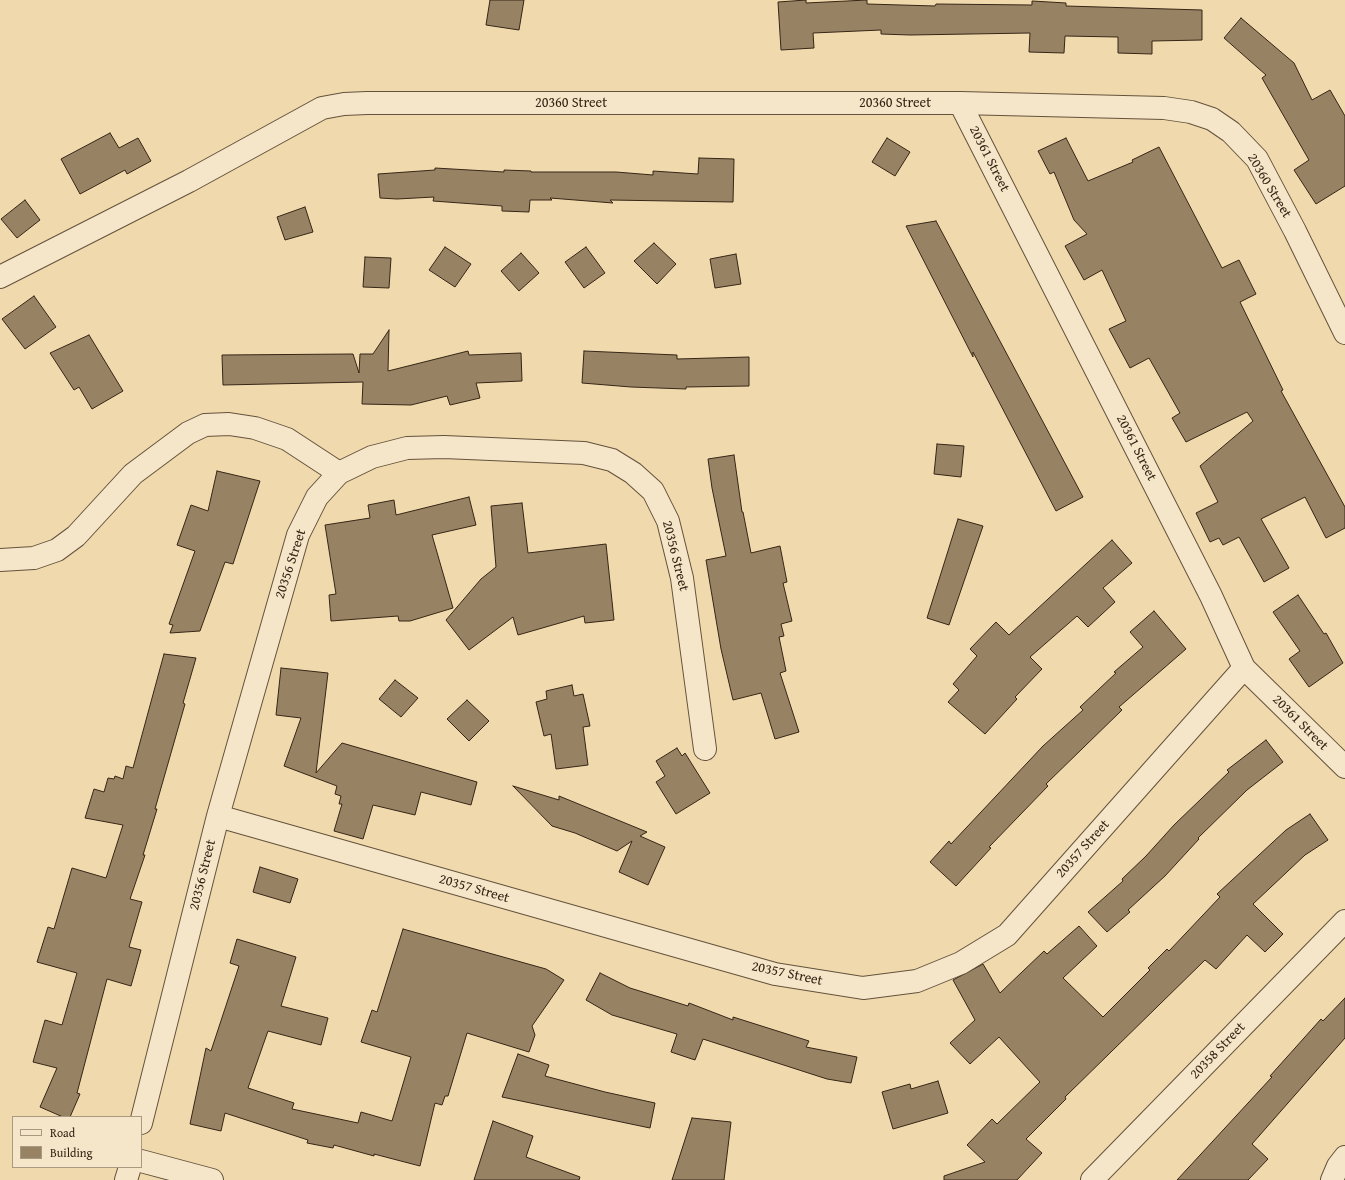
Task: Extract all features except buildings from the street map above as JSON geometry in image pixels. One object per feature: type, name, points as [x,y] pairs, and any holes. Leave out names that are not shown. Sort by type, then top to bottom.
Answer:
[{"type":"street","name":"20360 Street","points":[[0,277],[189,182],[322,108],[367,102],[960,103],[1164,108],[1191,112],[1212,119],[1231,132],[1256,159],[1295,231],[1345,333]]},
{"type":"street","name":"20361 Street","points":[[960,103],[1211,596],[1244,668],[1345,768]]},
{"type":"street","points":[[0,560],[34,558],[56,550],[76,536],[132,474],[188,433],[205,425],[229,424],[255,428],[287,439],[339,473]]},
{"type":"street","name":"20356 Street","points":[[142,1120],[218,816],[298,535],[317,496],[339,473],[372,456],[407,448],[444,447],[584,453],[612,460],[633,473],[653,491],[668,521],[682,578],[705,750]]},
{"type":"street","name":"20357 Street","points":[[218,816],[775,974],[863,988],[917,981],[960,963],[1007,935],[1244,668]]},
{"type":"street","name":"20358 Street","points":[[1092,1180],[1345,921]]},
{"type":"street","points":[[1332,1180],[1338,1166],[1345,1157]]},
{"type":"street","points":[[142,1162],[212,1180]]},
{"type":"street","points":[[126,1180],[130,1168]]}]
